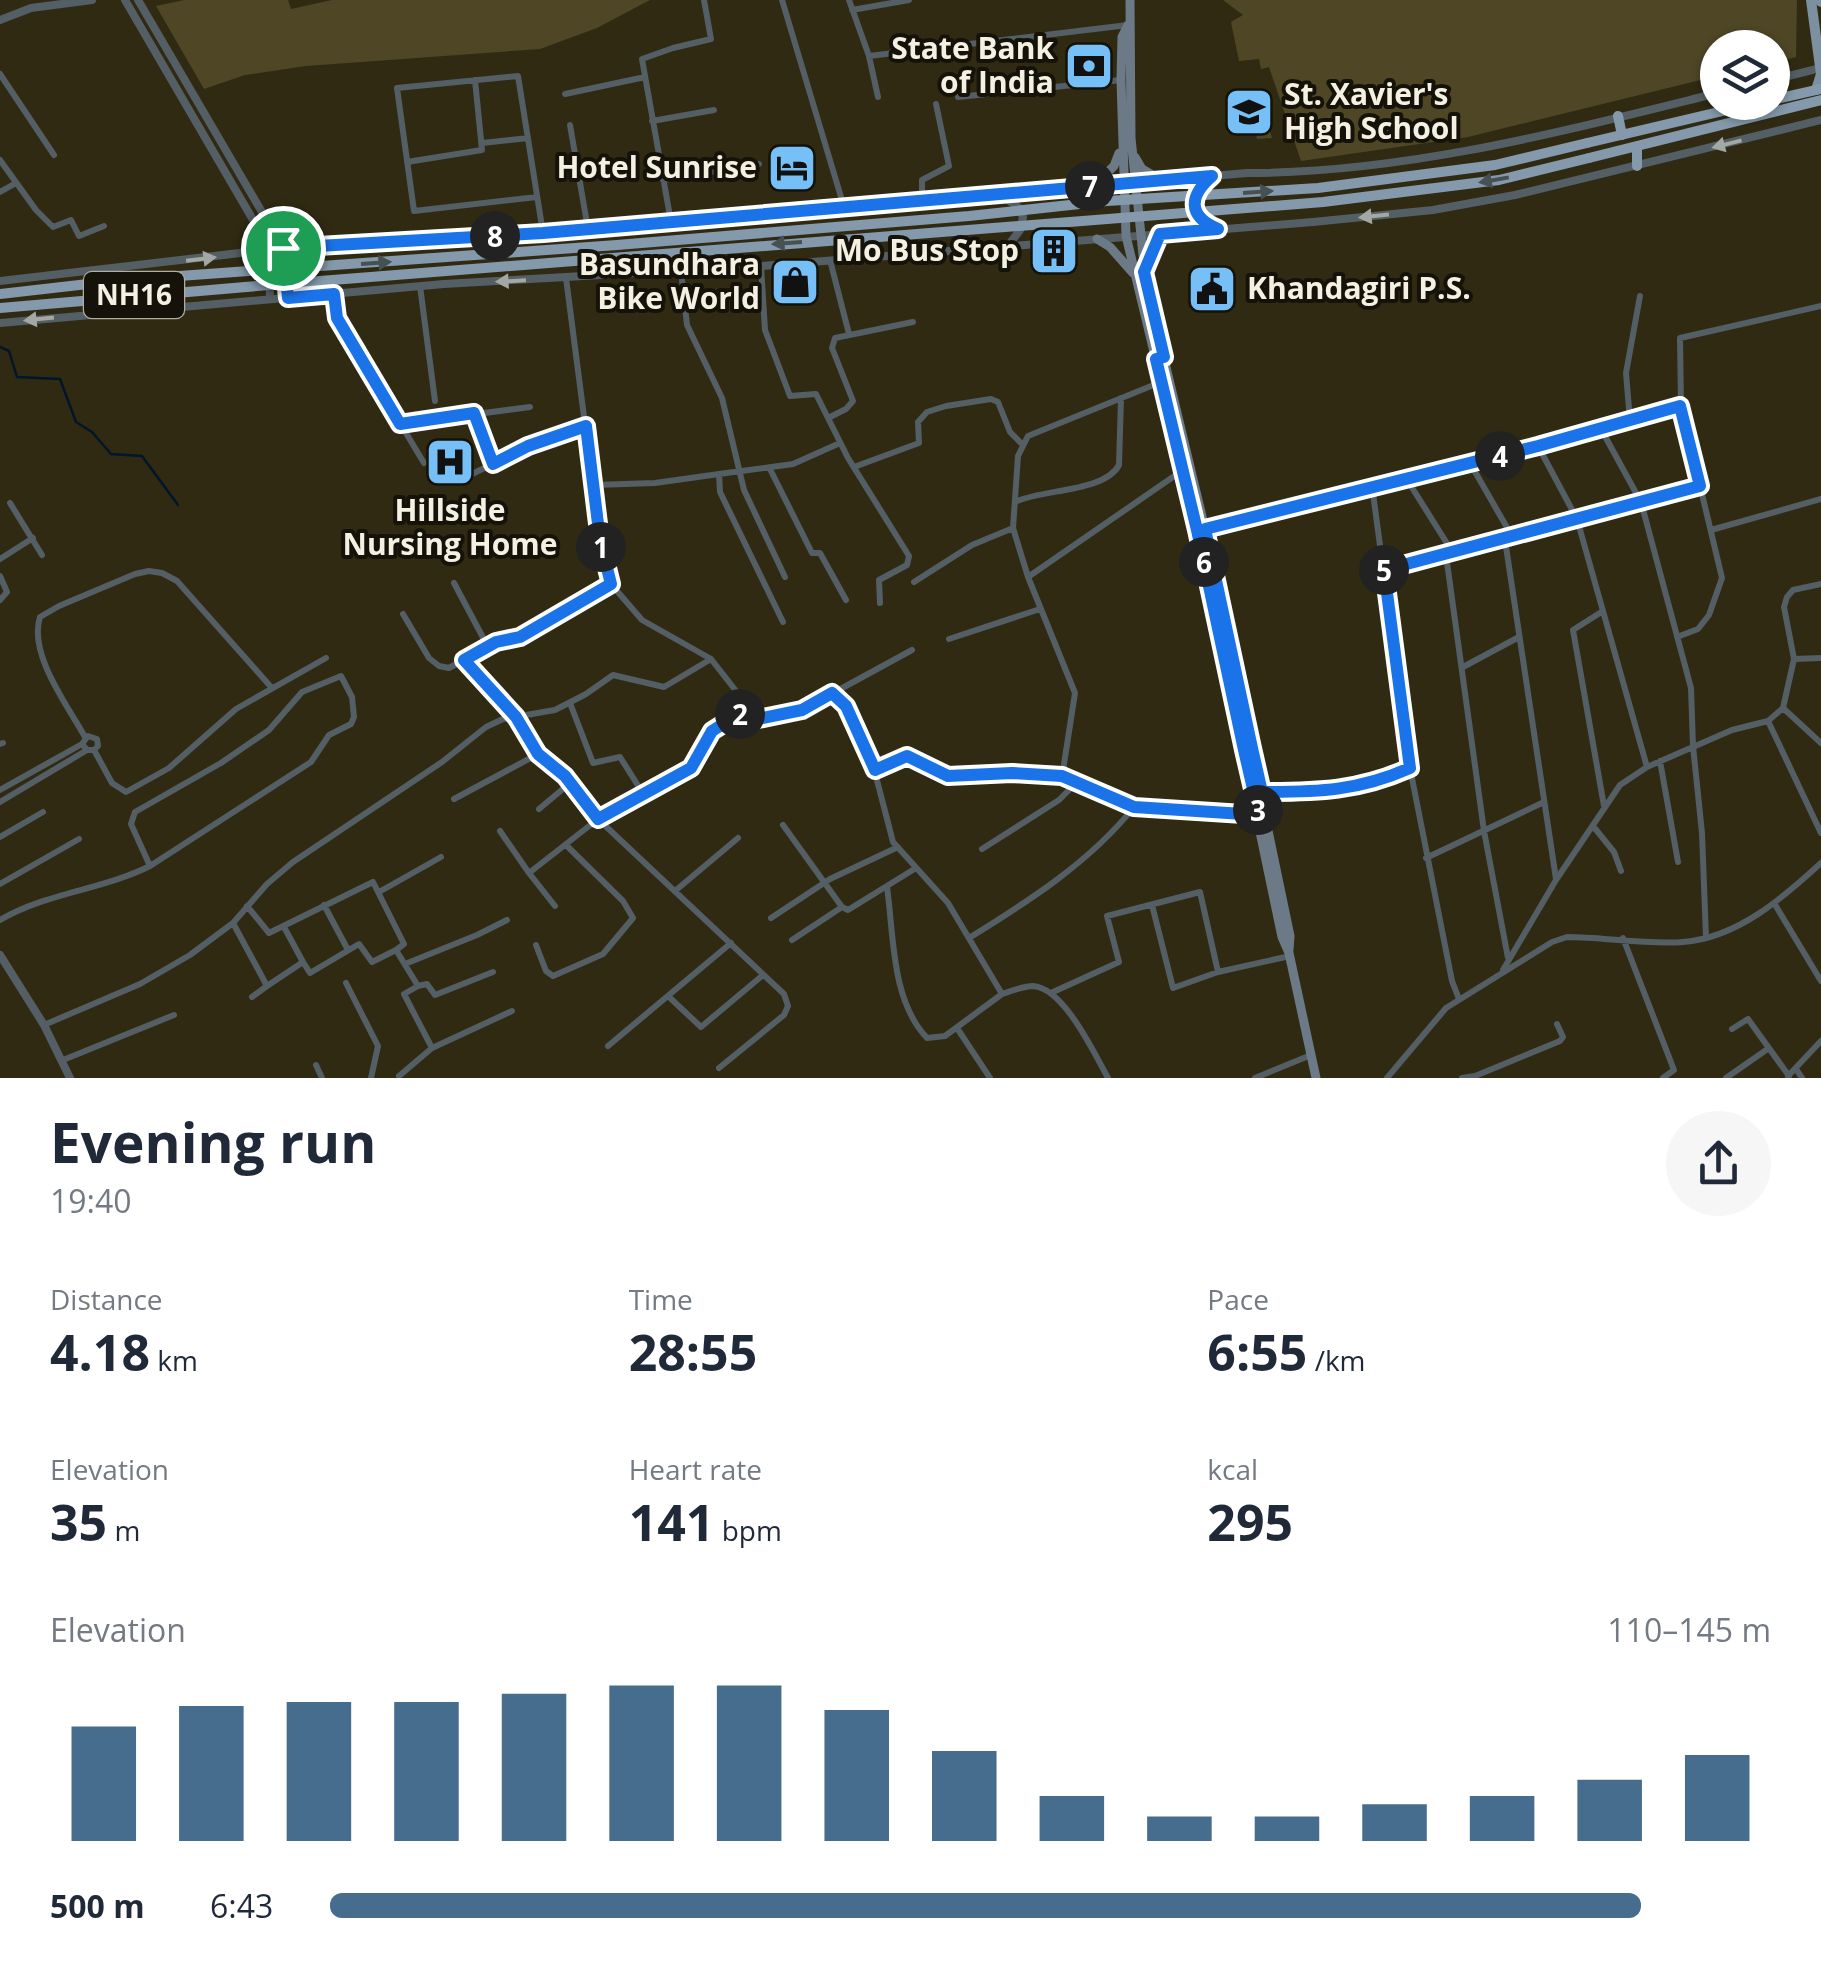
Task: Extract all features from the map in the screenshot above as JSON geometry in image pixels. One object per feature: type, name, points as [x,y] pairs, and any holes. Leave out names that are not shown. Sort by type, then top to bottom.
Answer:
[{"type":"highway","points":[[1790,97],[1820,93]]},
{"type":"highway","name":"NH16","points":[[0,308],[1324,202],[1499,180],[1637,146],[1820,93]]},
{"type":"highway","points":[[1618,116],[1622,134]]},
{"type":"highway","name":"NH16","points":[[0,294],[110,281],[1318,188],[1495,164],[1700,116]]},
{"type":"highway","points":[[1637,146],[1637,166]]},
{"type":"main road","points":[[1130,0],[1128,25],[1132,40],[1123,184],[1126,236],[1205,529],[1282,937],[1290,954]]},
{"type":"main road","points":[[1811,0],[1820,93]]},
{"type":"main road","points":[[1128,25],[1122,37],[1121,80],[1126,149],[1135,183],[1139,274]]},
{"type":"main road","points":[[1126,149],[1142,169],[1161,180]]},
{"type":"main road","points":[[1093,186],[1126,149]]},
{"type":"main road","points":[[1139,274],[1160,234]]},
{"type":"main road","points":[[1097,239],[1139,274]]},
{"type":"main road","points":[[1160,358],[1161,382],[1248,749],[1262,792],[1316,1078]]},
{"type":"street","points":[[0,20],[30,4],[92,0]]},
{"type":"street","points":[[126,0],[269,251],[270,300]]},
{"type":"street","points":[[138,0],[283,248],[288,298]]},
{"type":"street","points":[[670,222],[642,59],[712,39],[704,0]]},
{"type":"street","points":[[782,0],[844,207]]},
{"type":"street","points":[[849,0],[869,56],[878,97]]},
{"type":"street","points":[[852,10],[909,0]]},
{"type":"street","points":[[869,56],[1128,25]]},
{"type":"street","points":[[1790,76],[1820,68]]},
{"type":"street","points":[[0,74],[54,155]]},
{"type":"street","points":[[537,197],[414,211],[397,88],[518,76],[543,233]]},
{"type":"street","points":[[565,94],[645,77]]},
{"type":"street","points":[[407,162],[482,150],[475,80]]},
{"type":"street","points":[[958,97],[1121,80]]},
{"type":"street","points":[[0,281],[283,248],[543,233],[1161,180],[1303,173],[1425,159],[1700,97]]},
{"type":"street","points":[[922,202],[922,180],[949,166],[936,104]]},
{"type":"street","points":[[652,121],[714,110]]},
{"type":"street","points":[[0,323],[420,286],[761,266],[1433,210],[1514,195],[1821,120]]},
{"type":"street","points":[[570,125],[588,229]]},
{"type":"street","points":[[482,143],[528,138]]},
{"type":"street","points":[[0,160],[52,227],[71,220],[80,236],[104,226]]},
{"type":"street","points":[[663,180],[759,164]]},
{"type":"street","points":[[1212,176],[1196,193],[1195,202],[1203,221],[1218,229]]},
{"type":"street","points":[[0,192],[16,183]]},
{"type":"street","points":[[998,193],[1018,208],[1022,217],[1020,230],[1008,246]]},
{"type":"street","points":[[830,260],[849,334]]},
{"type":"street","points":[[761,266],[765,330],[790,396],[816,394],[854,467],[909,556],[907,566],[879,580],[880,603]]},
{"type":"street","points":[[681,271],[687,325],[722,398],[744,490],[785,577]]},
{"type":"street","points":[[566,278],[600,540],[611,584],[642,620],[711,658],[758,719],[802,710],[912,650]]},
{"type":"street","points":[[420,286],[435,401]]},
{"type":"street","points":[[334,294],[337,318],[424,463]]},
{"type":"street","points":[[1630,420],[1626,373],[1640,296]]},
{"type":"street","points":[[1678,638],[1698,629],[1721,588],[1722,578],[1680,406],[1680,338],[1821,306]]},
{"type":"street","points":[[828,418],[854,401],[832,348],[835,338],[913,322]]},
{"type":"street","points":[[1062,776],[1075,693],[1028,577],[1014,528],[1022,444],[1028,436],[1161,382]]},
{"type":"street","points":[[1015,502],[1037,494],[1078,488],[1115,472],[1119,465],[1121,398]]},
{"type":"street","points":[[854,467],[920,443],[918,422],[927,412],[991,399],[998,402],[1010,432],[1022,444]]},
{"type":"street","points":[[1205,529],[1538,446],[1680,406]]},
{"type":"street","points":[[400,424],[530,407]]},
{"type":"street","points":[[474,413],[493,464]]},
{"type":"street","points":[[464,478],[528,446],[586,426]]},
{"type":"street","points":[[1601,429],[1641,502],[1691,688],[1706,938]]},
{"type":"street","points":[[594,486],[770,470],[794,464],[840,442]]},
{"type":"street","points":[[1538,446],[1577,519],[1646,767]]},
{"type":"street","points":[[1470,463],[1509,539],[1519,637],[1556,880]]},
{"type":"street","points":[[770,470],[812,553],[820,552],[846,600]]},
{"type":"street","points":[[1028,577],[1183,470]]},
{"type":"street","points":[[719,474],[720,492],[783,622]]},
{"type":"street","points":[[1406,478],[1450,554],[1484,831],[1508,958]]},
{"type":"street","points":[[1372,486],[1410,768],[1452,981],[1459,999]]},
{"type":"street","points":[[1384,570],[1700,486]]},
{"type":"street","points":[[1711,530],[1821,499]]},
{"type":"street","points":[[10,503],[42,555]]},
{"type":"street","points":[[914,582],[972,545],[1014,528]]},
{"type":"street","points":[[0,559],[33,538]]},
{"type":"street","points":[[271,687],[177,581],[150,571],[59,606],[40,618],[37,627],[46,668],[87,745],[112,783],[126,792],[170,768],[236,709],[326,658]]},
{"type":"street","points":[[0,576],[7,592],[0,600]]},
{"type":"street","points":[[454,583],[488,646]]},
{"type":"street","points":[[404,614],[419,645],[438,666],[449,668],[488,646],[520,637],[611,584]]},
{"type":"street","points":[[1502,970],[1556,880],[1620,786],[1646,767],[1732,730],[1768,721],[1783,708],[1794,658],[1784,607],[1786,597],[1793,590],[1821,584]]},
{"type":"street","points":[[949,639],[1040,609]]},
{"type":"street","points":[[1603,611],[1573,630],[1604,808]]},
{"type":"street","points":[[1462,667],[1519,637]]},
{"type":"street","points":[[44,1025],[140,984],[190,955],[233,922],[293,862],[460,750],[486,728],[516,717],[555,710],[613,675],[664,688],[711,658]]},
{"type":"street","points":[[1794,658],[1821,658]]},
{"type":"street","points":[[464,660],[516,717],[538,754],[570,782],[598,819],[784,994],[788,1006],[784,1016],[719,1068]]},
{"type":"street","points":[[0,920],[20,908],[130,876],[150,866],[311,762],[329,736],[351,724],[354,717],[352,697],[341,676],[302,692],[269,730],[136,812],[131,824],[150,866]]},
{"type":"street","points":[[832,693],[846,706],[875,770],[893,842],[948,902],[1002,994]]},
{"type":"street","points":[[570,703],[593,763],[620,758],[644,795]]},
{"type":"street","points":[[529,874],[598,819],[691,768],[712,731],[750,707]]},
{"type":"street","points":[[1783,708],[1821,743]]},
{"type":"street","points":[[1768,721],[1821,834]]},
{"type":"street","points":[[0,802],[87,745]]},
{"type":"street","points":[[454,800],[538,754]]},
{"type":"street","points":[[875,770],[907,756],[948,776],[1062,776],[1134,807],[1259,815]]},
{"type":"street","points":[[1660,761],[1678,862]]},
{"type":"street","points":[[0,790],[58,763]]},
{"type":"street","points":[[1262,792],[1346,790],[1377,783],[1410,768]]},
{"type":"street","points":[[539,809],[570,782]]},
{"type":"street","points":[[982,849],[1059,800],[1076,783]]},
{"type":"street","points":[[1426,858],[1542,803]]},
{"type":"street","points":[[969,938],[1039,893],[1107,842],[1134,807]]},
{"type":"street","points":[[0,836],[43,812]]},
{"type":"street","points":[[782,826],[848,910],[916,868]]},
{"type":"street","points":[[1594,826],[1614,852],[1620,871]]},
{"type":"street","points":[[500,831],[555,906]]},
{"type":"street","points":[[675,891],[738,838]]},
{"type":"street","points":[[0,884],[79,839]]},
{"type":"street","points":[[536,945],[546,971],[553,976],[604,954],[633,918],[623,902],[566,845]]},
{"type":"street","points":[[772,918],[824,883],[898,847]]},
{"type":"street","points":[[379,892],[441,858]]},
{"type":"street","points":[[1388,1078],[1420,1036],[1459,999],[1502,970],[1567,936],[1679,943],[1706,938],[1774,904],[1821,863]]},
{"type":"street","points":[[248,906],[266,932],[284,927],[372,882],[404,944],[372,962],[362,944],[310,973],[284,927]]},
{"type":"street","points":[[887,887],[900,988],[927,1038],[938,1039],[957,1028],[1002,994],[1032,986],[1053,992],[1088,1041],[1108,1078]]},
{"type":"street","points":[[1053,992],[1119,962],[1108,916],[1200,892],[1218,972]]},
{"type":"street","points":[[1774,904],[1821,981]]},
{"type":"street","points":[[324,905],[348,950]]},
{"type":"street","points":[[1152,905],[1173,988],[1290,954]]},
{"type":"street","points":[[792,940],[842,907]]},
{"type":"street","points":[[405,964],[478,936],[506,920]]},
{"type":"street","points":[[233,922],[267,986]]},
{"type":"street","points":[[1623,938],[1674,1070],[1662,1078]]},
{"type":"street","points":[[608,1046],[731,943]]},
{"type":"street","points":[[396,950],[418,986]]},
{"type":"street","points":[[1,958],[44,1025],[70,1078]]},
{"type":"street","points":[[252,997],[303,962]]},
{"type":"street","points":[[432,1048],[404,994],[426,983],[436,995],[494,972]]},
{"type":"street","points":[[668,996],[701,1026],[763,975]]},
{"type":"street","points":[[346,983],[378,1046],[372,1078]]},
{"type":"street","points":[[399,1076],[432,1048],[512,1010]]},
{"type":"street","points":[[63,1060],[174,1015]]},
{"type":"street","points":[[1732,1030],[1748,1019],[1787,1077],[1821,1041]]},
{"type":"street","points":[[1462,1078],[1492,1074],[1562,1040],[1557,1024]]},
{"type":"street","points":[[957,1028],[990,1078]]},
{"type":"street","points":[[1726,1078],[1769,1048]]},
{"type":"street","points":[[1256,1078],[1311,1055]]},
{"type":"street","points":[[316,1065],[322,1078]]},
{"type":"street","points":[[1796,1069],[1802,1078]]},
{"type":"shaded area","points":[[184,0],[288,0],[291,9],[332,0],[650,0],[597,28],[540,49],[306,66],[245,75],[204,89],[156,6]]},
{"type":"shaded area","points":[[1223,0],[1797,0],[1796,57],[1790,59],[1790,30],[1700,30],[1700,80],[1468,137],[1301,161],[1269,67],[1261,69],[1259,59],[1239,61],[1231,22],[1243,15]]},
{"type":"shaded area","points":[[1258,91],[1272,138],[1257,139],[1253,118],[1233,119],[1232,93]]},
{"type":"waterway","points":[[0,347],[9,351],[17,377],[60,379],[76,422],[92,432],[111,454],[142,456],[178,505]]},
{"type":"place","name":"State Bank of India","points":[[1089,66]]},
{"type":"place","name":"St. Xavier's High School","points":[[1249,112]]},
{"type":"place","name":"Hotel Sunrise","points":[[792,168]]},
{"type":"place","name":"Mo Bus Stop","points":[[1054,251]]},
{"type":"place","name":"Basundhara Bike World","points":[[795,282]]},
{"type":"place","name":"Khandagiri P.S.","points":[[1212,289]]},
{"type":"place","name":"Hillside Nursing Home","points":[[450,462]]},
{"type":"route","points":[[283,248],[288,298],[334,294],[337,318],[400,424],[474,413],[493,464],[528,446],[586,426],[600,540],[611,584],[520,637],[496,642],[464,660],[516,717],[538,754],[565,776],[598,819],[691,768],[712,731],[750,707],[758,719],[802,710],[832,693],[846,706],[875,770],[907,756],[948,776],[1062,776],[1134,807],[1259,815],[1244,750],[1252,748],[1205,529],[1538,446],[1680,406],[1700,486],[1384,570],[1410,768],[1377,783],[1346,790],[1262,792],[1252,748],[1244,750],[1156,359],[1164,357],[1144,272],[1160,234],[1218,229],[1203,221],[1195,202],[1196,193],[1212,176],[543,233],[283,248]]}]
